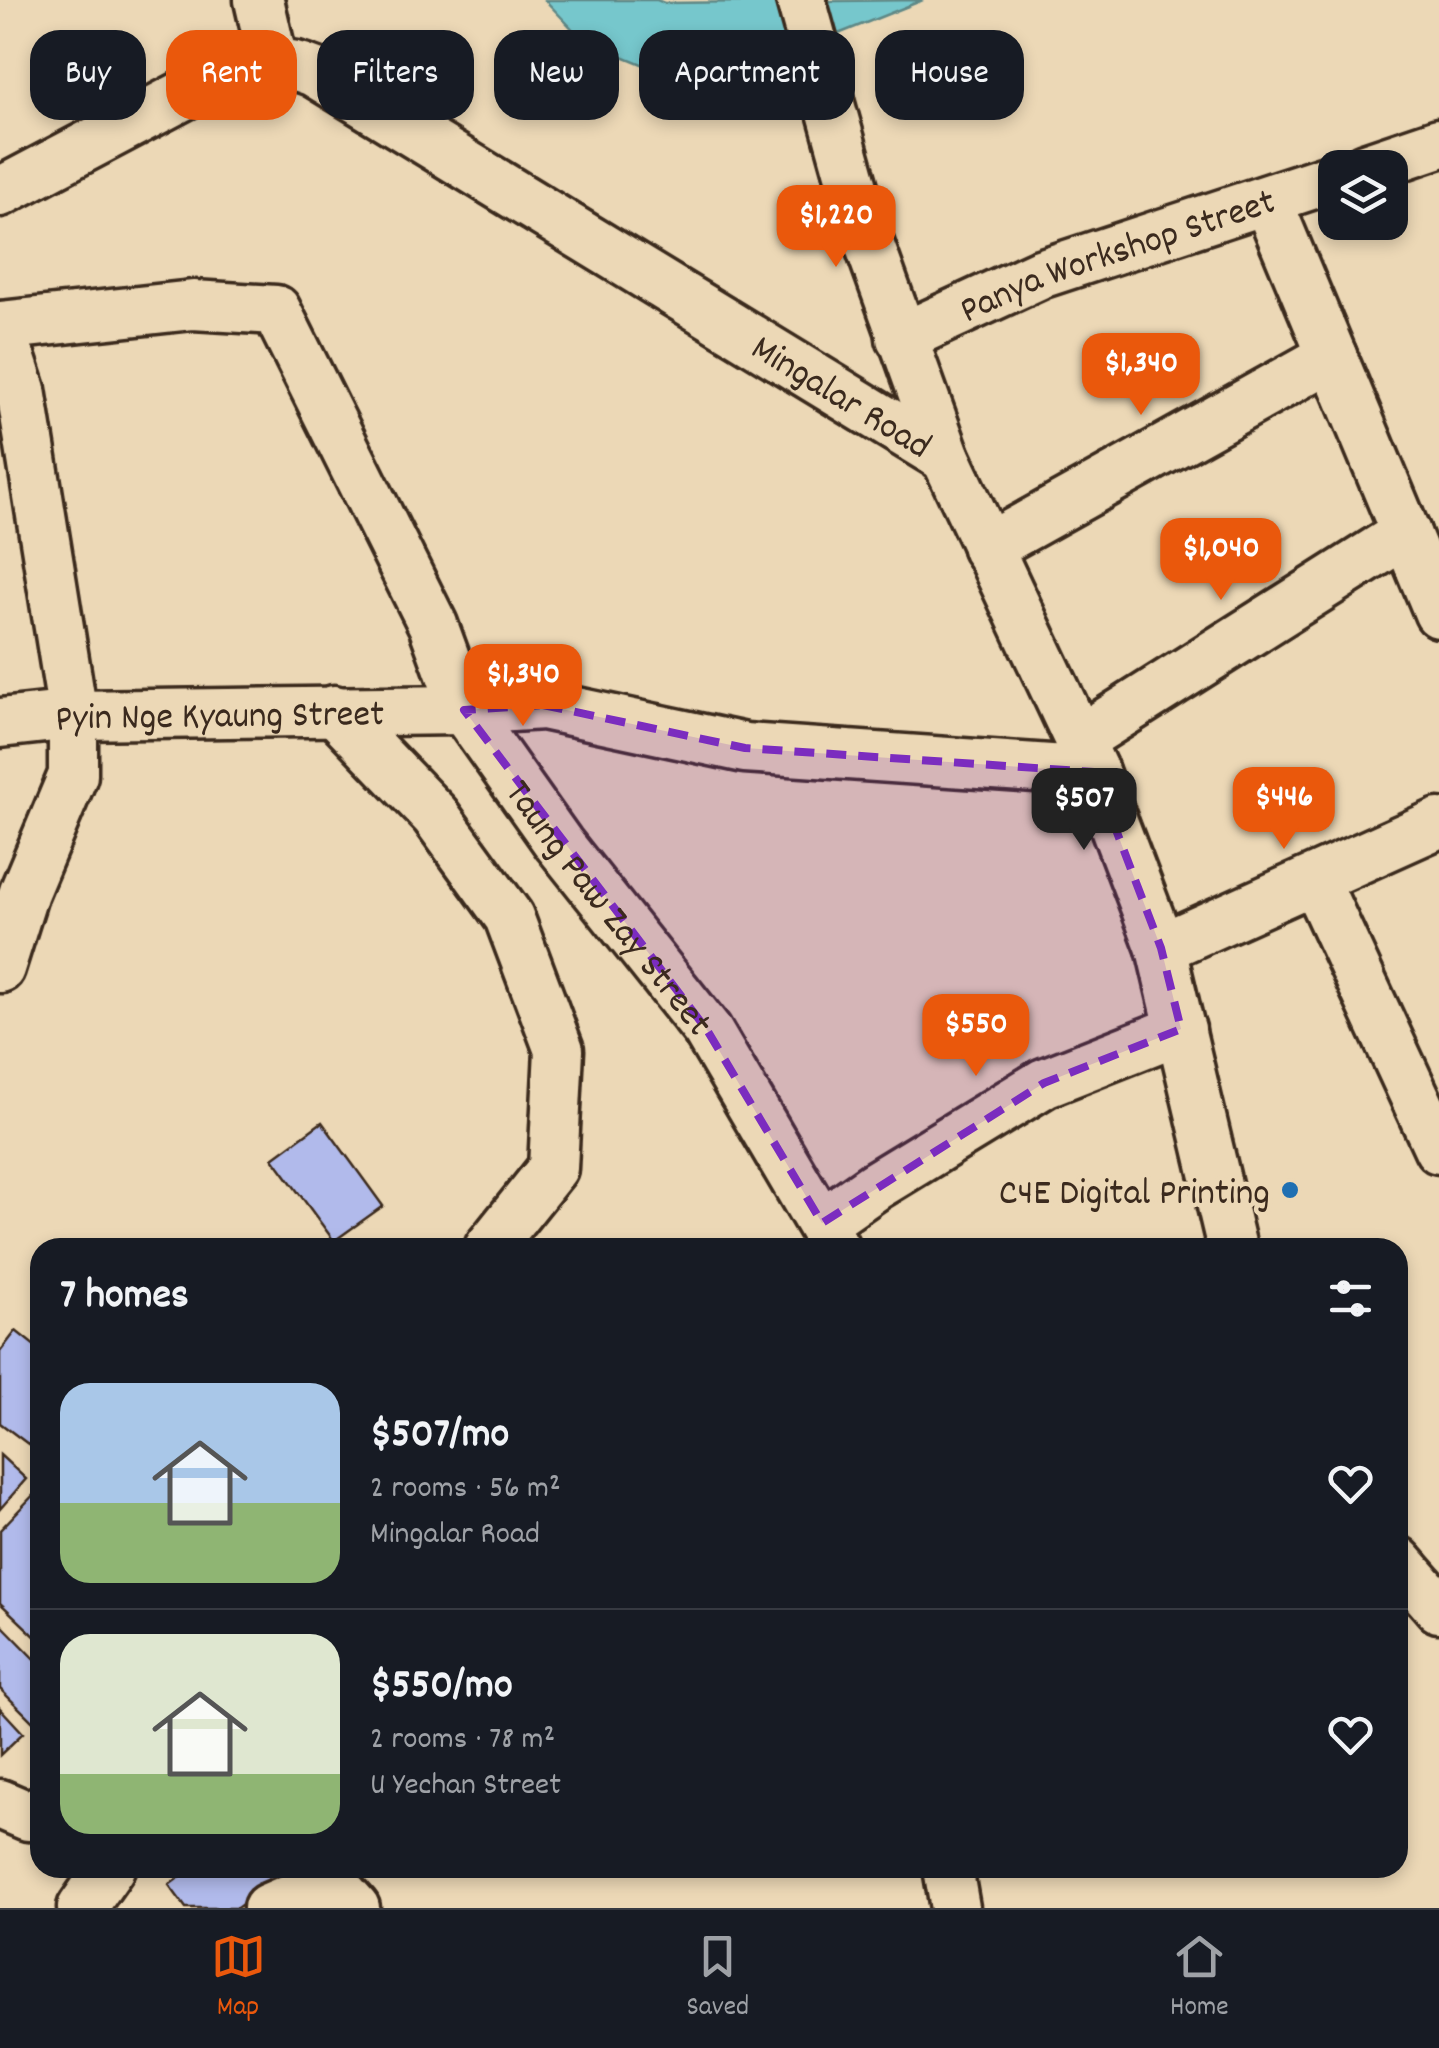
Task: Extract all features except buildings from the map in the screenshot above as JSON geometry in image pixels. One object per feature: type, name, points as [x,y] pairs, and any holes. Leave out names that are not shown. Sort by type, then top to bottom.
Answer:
[{"type":"street","points":[[258,0],[265,30]]},
{"type":"street","points":[[801,0],[867,238],[946,458]]},
{"type":"street","name":"Mingalar Road","points":[[297,65],[946,458],[1086,756],[1161,948],[1230,1238]]},
{"type":"street","points":[[0,192],[166,105]]},
{"type":"street","points":[[1408,154],[1439,144]]},
{"type":"street","name":"Panya Workshop Street","points":[[901,338],[1040,274],[1318,184]]},
{"type":"street","points":[[1267,200],[1439,614]]},
{"type":"street","name":"Taung Paw Zay Street","points":[[0,326],[193,305],[276,310],[433,624],[464,710],[559,844],[706,1030],[828,1235]]},
{"type":"street","points":[[0,326],[21,390],[74,715],[74,776],[24,892],[0,968]]},
{"type":"street","points":[[987,548],[1332,356]]},
{"type":"street","points":[[1086,756],[1406,533]]},
{"type":"street","name":"Pyin Nge Kyaung Street","points":[[0,724],[74,715],[464,710],[544,705],[745,748],[1086,756]]},
{"type":"street","points":[[334,710],[435,815],[509,918],[559,1050],[553,1168],[498,1238]]},
{"type":"street","points":[[1161,948],[1439,823]]},
{"type":"street","points":[[1315,880],[1439,1150]]},
{"type":"street","points":[[828,1235],[876,1186],[1044,1083],[1181,1030]]},
{"type":"street","points":[[1408,1572],[1439,1608]]},
{"type":"street","points":[[0,1804],[30,1815]]},
{"type":"street","points":[[82,1908],[103,1878]]},
{"type":"street","points":[[950,1878],[955,1908]]},
{"type":"street","points":[[268,1908],[345,1885]]},
{"type":"highlighted area","points":[[543,705],[745,748],[1094,772],[1161,948],[1181,1029],[1044,1083],[822,1223],[707,1030],[464,710]]},
{"type":"water","points":[[545,0],[923,0],[848,30],[639,30],[639,63],[619,55],[619,30],[574,30]]},
{"type":"place","name":"C4E Digital Printing","points":[[1290,1190]]}]
